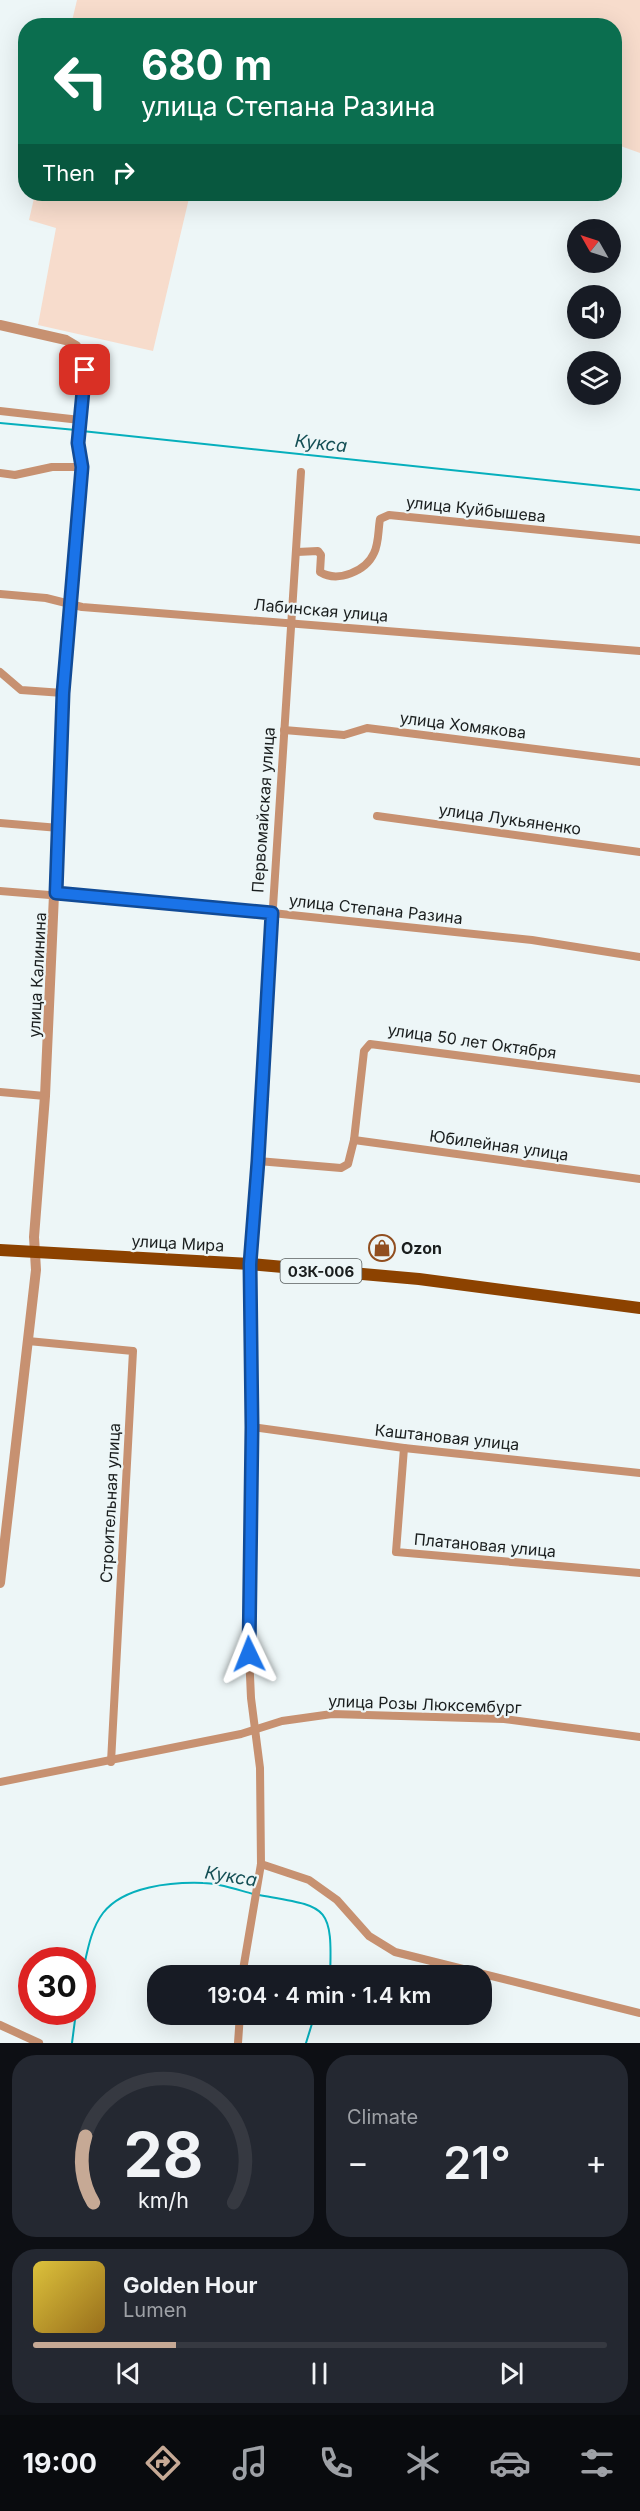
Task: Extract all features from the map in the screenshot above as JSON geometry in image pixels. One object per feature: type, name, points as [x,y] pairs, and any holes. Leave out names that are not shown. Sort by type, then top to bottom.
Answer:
[{"type":"main road","name":"улица Мира","points":[[0,1250],[250,1264],[419,1279],[640,1308]]},
{"type":"street","name":"улица Калинина","points":[[0,325],[66,340],[76,346],[84,357],[85,370],[78,443],[82,467],[63,693],[56,893],[45,1096],[34,1237],[36,1270],[0,1583]]},
{"type":"street","points":[[0,411],[80,423]]},
{"type":"street","points":[[0,473],[15,475],[52,467],[82,467]]},
{"type":"street","name":"Первомайская улица","points":[[244,1965],[261,1864],[260,1768],[254,1730],[248,1631],[252,1427],[250,1264],[301,472]]},
{"type":"street","name":"улица Куйбышева","points":[[297,552],[318,551],[321,555],[320,572],[325,575],[347,575],[367,563],[372,556],[380,519],[389,515],[640,540]]},
{"type":"street","name":"Лабинская улица","points":[[0,594],[46,598],[69,605],[640,651]]},
{"type":"street","points":[[0,672],[21,690],[63,693]]},
{"type":"street","name":"улица Хомякова","points":[[284,730],[344,735],[367,728],[640,762]]},
{"type":"street","name":"улица Лукьяненко","points":[[377,816],[640,852]]},
{"type":"street","points":[[0,823],[59,828]]},
{"type":"street","name":"улица Степана Разина","points":[[0,891],[56,893],[272,913],[532,940],[640,957]]},
{"type":"street","name":"улица 50 лет Октября","points":[[258,1161],[342,1168],[348,1164],[354,1140],[363,1051],[370,1044],[640,1079]]},
{"type":"street","points":[[0,1092],[45,1096]]},
{"type":"street","name":"Юбилейная улица","points":[[354,1140],[640,1179]]},
{"type":"street","name":"Строительная улица","points":[[28,1341],[133,1351],[111,1762]]},
{"type":"street","name":"Каштановая улица","points":[[252,1427],[404,1448],[640,1473]]},
{"type":"street","name":"Платановая улица","points":[[404,1448],[396,1552],[640,1573]]},
{"type":"street","name":"улица Розы Люксембург","points":[[0,1782],[111,1762],[254,1730],[282,1721],[333,1714],[504,1719],[560,1724],[640,1737]]},
{"type":"street","points":[[261,1864],[309,1880],[337,1900],[369,1936],[395,1952],[640,2013]]},
{"type":"street","points":[[0,2025],[39,2043]]},
{"type":"street","points":[[238,2043],[239,2025]]},
{"type":"shaded area","points":[[77,0],[640,0],[640,153],[622,147],[622,18],[73,18]]},
{"type":"shaded area","points":[[33,201],[188,201],[153,351],[38,325],[56,228],[29,220]]},
{"type":"waterway","name":"Кукса","points":[[0,423],[76,430]]},
{"type":"waterway","name":"Кукса","points":[[82,431],[640,490]]},
{"type":"waterway","name":"Кукса","points":[[89,1947],[95,1927],[103,1913],[112,1904],[136,1891],[163,1885],[209,1883],[253,1894]]},
{"type":"waterway","name":"Кукса","points":[[259,1895],[299,1902],[321,1913],[327,1921],[330,1934],[330,1965]]},
{"type":"waterway","name":"Кукса","points":[[72,2043],[74,2025]]},
{"type":"waterway","name":"Кукса","points":[[306,2043],[312,2025]]},
{"type":"place","name":"Ozon","points":[[382,1248]]},
{"type":"route","points":[[85,370],[78,443],[82,467],[63,693],[56,893],[272,913],[250,1264],[252,1427],[249,1654]]}]
